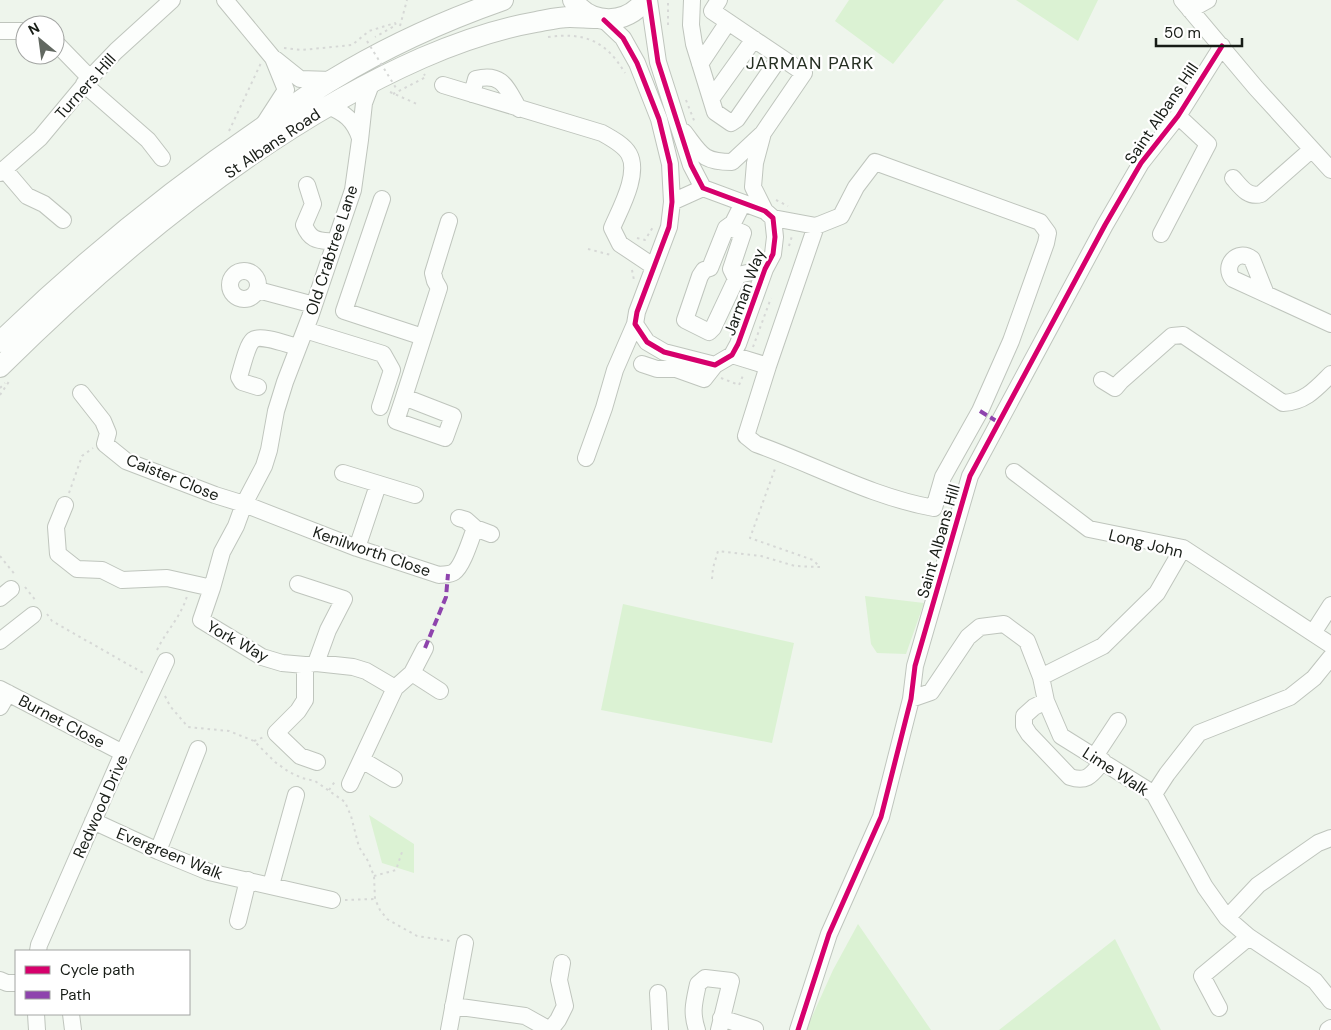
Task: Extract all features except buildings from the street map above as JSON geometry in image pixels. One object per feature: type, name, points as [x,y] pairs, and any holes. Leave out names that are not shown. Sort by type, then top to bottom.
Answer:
[{"type":"main road","points":[[459,15],[479,0]]},
{"type":"main road","name":"St Albans Road","points":[[0,342],[112,240],[197,173],[261,128],[332,80],[401,42],[459,15],[503,0]]},
{"type":"main road","points":[[573,0],[584,12],[600,19]]},
{"type":"main road","name":"St Albans Road","points":[[8,373],[42,326],[124,252],[214,182],[326,106],[384,86],[439,51],[505,28],[561,18],[618,19],[630,15],[647,0]]},
{"type":"street","name":"Turners Hill","points":[[2,171],[40,138],[87,81],[142,26],[172,0]]},
{"type":"street","points":[[225,0],[269,52],[300,79],[332,80]]},
{"type":"street","points":[[647,0],[658,62],[690,164],[704,188],[769,214],[816,226],[841,216],[856,187],[875,162],[1040,222],[1048,233],[1011,341],[980,411],[943,477],[934,508],[913,504],[863,486],[781,452],[756,444],[746,436],[816,226]]},
{"type":"street","points":[[692,0],[691,25],[694,44],[715,112],[731,123],[737,118],[780,56]]},
{"type":"street","points":[[678,124],[702,156],[716,162],[732,162],[763,133],[804,73],[728,22],[715,5],[696,0]]},
{"type":"street","points":[[1208,0],[1186,5],[1256,88],[1312,150],[1329,165]]},
{"type":"street","points":[[586,458],[615,370],[635,324],[636,312],[669,227],[672,202],[670,164],[659,119],[637,63],[623,38],[600,19]]},
{"type":"street","points":[[700,64],[728,22]]},
{"type":"street","points":[[0,31],[15,32]]},
{"type":"street","points":[[711,99],[754,39]]},
{"type":"street","name":"Saint Albans Hill","points":[[798,1030],[828,934],[881,817],[911,699],[916,666],[970,476],[1104,224],[1141,163],[1178,116],[1222,46]]},
{"type":"street","points":[[261,128],[286,90],[269,52]]},
{"type":"street","points":[[65,54],[87,81],[148,140],[162,158]]},
{"type":"street","points":[[519,109],[499,79],[486,76],[474,87],[519,109],[602,133],[617,142],[629,155],[633,174],[612,228],[620,244],[653,266]]},
{"type":"street","name":"Old Crabtree Lane","points":[[244,504],[264,466],[276,411],[353,190],[364,103],[370,87],[384,86]]},
{"type":"street","points":[[326,106],[344,114],[352,121],[360,140]]},
{"type":"street","name":"Saint Albans Hill","points":[[1161,234],[1208,144],[1178,116]]},
{"type":"street","points":[[763,133],[755,163],[753,187],[769,214]]},
{"type":"street","points":[[1233,178],[1246,192],[1255,196],[1260,194],[1312,150]]},
{"type":"street","points":[[2,171],[27,196],[44,204],[63,220]]},
{"type":"street","points":[[307,185],[313,204],[304,225],[308,234],[313,239],[335,242]]},
{"type":"street","points":[[672,202],[704,188]]},
{"type":"street","points":[[382,199],[344,311],[423,337]]},
{"type":"street","points":[[748,205],[741,207],[733,223],[726,228],[710,268],[704,270],[700,276],[686,320],[709,332],[713,328],[738,275],[765,269]]},
{"type":"street","name":"Jarman Way","points":[[664,352],[650,366],[676,369],[704,379],[715,365],[732,355],[738,344],[765,269],[773,254],[775,237],[769,214]]},
{"type":"street","points":[[404,396],[439,288],[434,281],[433,272],[449,221]]},
{"type":"street","points":[[726,228],[743,233],[731,270],[736,280]]},
{"type":"street","points":[[258,290],[314,305]]},
{"type":"street","points":[[1266,294],[1331,324]]},
{"type":"street","points":[[635,324],[647,342],[664,352],[715,365]]},
{"type":"street","name":"Old Crabtree Lane","points":[[305,330],[383,354],[392,370],[380,407]]},
{"type":"street","points":[[1102,380],[1115,388],[1172,336],[1177,334],[1183,335],[1283,403],[1302,400],[1311,394],[1331,374]]},
{"type":"street","points":[[258,387],[242,382],[239,377],[251,341],[257,338],[268,339],[298,347]]},
{"type":"street","points":[[732,355],[768,366]]},
{"type":"street","points":[[81,393],[104,420],[108,433],[105,444]]},
{"type":"street","name":"Caister Close","points":[[105,444],[126,461],[244,504]]},
{"type":"street","name":"Long John","points":[[1014,472],[1089,529],[1183,548],[1331,644]]},
{"type":"street","points":[[344,473],[415,495]]},
{"type":"street","points":[[357,548],[378,485]]},
{"type":"street","name":"Kenilworth Close","points":[[244,504],[357,548],[438,575],[448,574],[457,570],[475,528]]},
{"type":"street","name":"York Way","points":[[244,504],[236,526],[222,552],[212,588],[197,624],[262,657],[282,663],[311,664],[366,671],[395,688]]},
{"type":"street","points":[[65,505],[56,527],[58,554],[77,569],[102,570],[122,580],[167,578],[212,588]]},
{"type":"street","points":[[459,518],[466,520],[475,528],[491,534]]},
{"type":"street","points":[[1041,677],[1103,646],[1157,593],[1183,548]]},
{"type":"street","points":[[298,584],[344,599],[311,664],[305,700],[298,711],[276,733],[300,756],[317,762]]},
{"type":"street","points":[[1313,633],[1331,605]]},
{"type":"street","points":[[0,641],[40,612]]},
{"type":"street","name":"Lime Walk","points":[[911,699],[931,692],[968,637],[980,626],[1004,624],[1027,641],[1041,677],[1046,701],[1061,736],[1154,794],[1205,888],[1227,918],[1249,937],[1315,981],[1331,1001]]},
{"type":"street","points":[[350,784],[395,688],[412,673],[425,648]]},
{"type":"street","points":[[1154,794],[1199,733],[1290,698],[1314,678],[1331,656]]},
{"type":"street","name":"Redwood Drive","points":[[38,950],[123,753],[158,681],[161,659]]},
{"type":"street","points":[[412,673],[440,691]]},
{"type":"street","name":"Burnet Close","points":[[3,696],[123,753]]},
{"type":"street","points":[[1046,701],[1034,707],[1024,716],[1024,726],[1029,734],[1070,777],[1079,780],[1089,777],[1118,721]]},
{"type":"street","points":[[158,851],[198,749]]},
{"type":"street","points":[[362,760],[394,779]]},
{"type":"street","points":[[271,885],[296,795]]},
{"type":"street","name":"Evergreen Walk","points":[[93,821],[158,851],[210,872],[332,900]]},
{"type":"street","points":[[1227,918],[1258,885],[1318,843],[1331,838]]},
{"type":"street","points":[[238,921],[248,880]]},
{"type":"street","points":[[1219,1008],[1202,976],[1249,937]]},
{"type":"street","points":[[449,1030],[465,943]]},
{"type":"street","points":[[453,1006],[525,1016],[550,1030],[565,1006],[559,980],[562,963]]},
{"type":"street","points":[[697,1030],[693,1017],[694,1002],[698,984],[705,978],[731,981],[720,1024],[755,1029]]},
{"type":"street","points":[[0,980],[7,983],[15,983]]},
{"type":"street","points":[[658,993],[660,1030]]},
{"type":"street","points":[[36,1015],[37,1030]]},
{"type":"street","points":[[71,1015],[73,1030]]},
{"type":"path","points":[[269,52],[352,45],[369,31],[395,22],[396,25],[367,41],[396,88],[425,74],[426,77],[393,94]]},
{"type":"path","points":[[542,38],[577,35],[592,40],[611,53],[627,76]]},
{"type":"path","points":[[384,86],[397,83]]},
{"type":"path","points":[[384,86],[393,94],[417,104]]},
{"type":"path","points":[[588,249],[612,256]]},
{"type":"path","points":[[632,268],[635,285],[645,289]]},
{"type":"path","points":[[0,388],[8,373]]},
{"type":"path","points":[[0,395],[8,373]]},
{"type":"path","points":[[65,505],[82,456],[94,447],[105,444]]},
{"type":"path","points":[[712,579],[718,551],[761,556],[795,566],[820,567],[813,560],[750,538],[781,452]]},
{"type":"path","points":[[0,556],[13,587],[40,612],[52,621],[158,681],[170,706],[188,727],[229,731],[254,741],[275,762],[289,772],[315,781],[345,802],[352,816],[359,846],[374,876],[375,899],[387,919],[417,936],[465,943]]},
{"type":"path","points":[[161,659],[165,634],[180,615],[191,584]]},
{"type":"path","points":[[374,876],[396,870],[402,852]]},
{"type":"path","points":[[332,900],[375,899]]},
{"type":"green space","points":[[849,0],[944,0],[893,64],[835,21]]},
{"type":"green space","points":[[1016,0],[1098,0],[1078,41]]},
{"type":"green space","points":[[865,596],[924,603],[906,654],[877,653],[871,644]]},
{"type":"green space","points":[[623,604],[794,643],[772,743],[601,710]]},
{"type":"green space","points":[[369,815],[414,844],[414,873],[382,863]]},
{"type":"green space","points":[[858,924],[931,1030],[806,1030],[833,970]]},
{"type":"green space","points":[[1115,939],[1161,1030],[999,1030]]},
{"type":"marked path","points":[[980,411],[998,422]]},
{"type":"marked path","points":[[425,648],[446,597],[448,574]]},
{"type":"cycle path","points":[[604,20],[623,38],[637,63],[659,119],[670,164],[672,202],[669,227],[637,312],[635,324],[647,342],[664,352],[715,365],[732,355],[738,344],[765,269],[773,254],[775,237],[773,218],[765,211],[703,188],[691,165],[658,62],[649,0]]},
{"type":"cycle path","points":[[798,1030],[829,934],[881,817],[911,699],[915,666],[970,476],[1105,225],[1141,163],[1178,116],[1222,46]]},
{"type":"district","name":"JARMAN PARK","points":[[810,63]]}]
